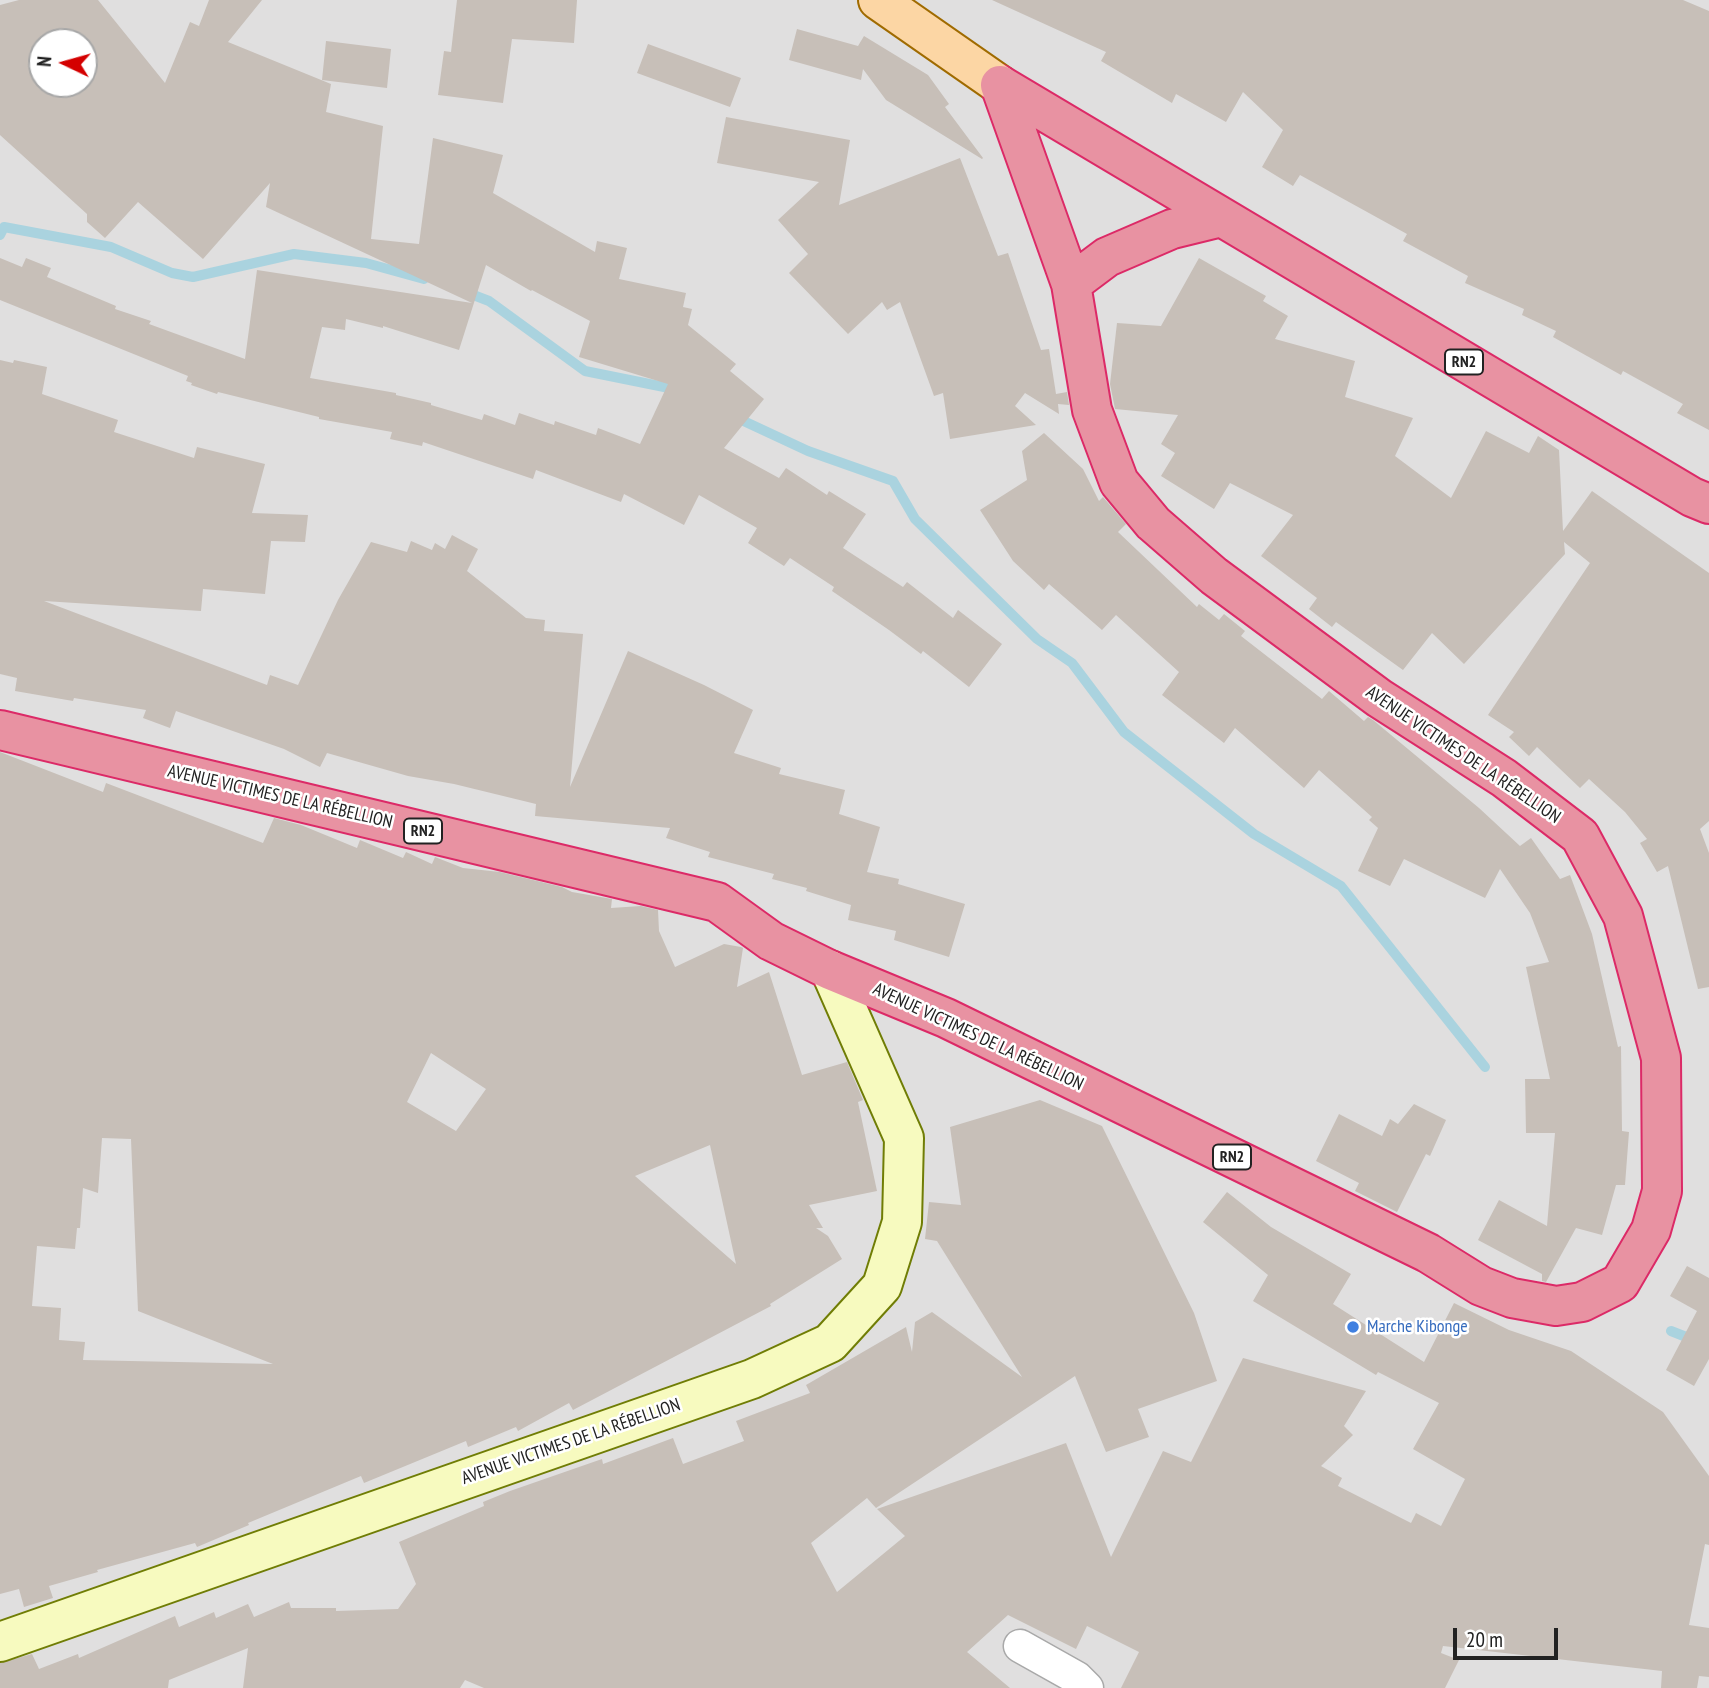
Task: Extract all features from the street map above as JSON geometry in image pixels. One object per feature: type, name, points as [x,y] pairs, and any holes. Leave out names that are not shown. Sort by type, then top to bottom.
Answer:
[{"type":"highway","name":"RN2","points":[[1000,85],[1692,497],[1709,504]]},
{"type":"highway","name":"AVENUE VICTIMES DE LA RÉBELLION","points":[[0,730],[717,902],[771,941],[830,970],[946,1018],[1428,1253],[1481,1286],[1512,1298],[1556,1306],[1582,1302],[1620,1283],[1651,1230],[1662,1191],[1661,1058],[1623,916],[1580,836],[1504,778],[1379,698],[1214,576],[1153,523],[1119,481],[1095,420],[1071,284],[1000,85]]},
{"type":"highway","points":[[1071,284],[1107,257],[1171,229],[1221,217]]},
{"type":"main road","points":[[878,0],[1000,85]]},
{"type":"street","name":"AVENUE VICTIMES DE LA RÉBELLION","points":[[0,1642],[752,1379],[830,1343],[882,1286],[901,1222],[904,1138],[830,970]]},
{"type":"street","points":[[1020,1646],[1077,1678],[1087,1688]]},
{"type":"shaded area","points":[[0,0],[1709,0],[1709,1688],[0,1688]]},
{"type":"building","points":[[19,0],[98,0],[165,83],[190,22],[199,26],[209,0],[262,0],[228,42],[331,84],[326,112],[383,126],[371,239],[419,244],[433,138],[503,155],[493,193],[595,252],[597,241],[627,248],[619,279],[686,293],[683,307],[692,309],[688,325],[736,364],[730,371],[764,399],[724,448],[779,478],[786,468],[827,495],[829,491],[866,514],[843,548],[903,587],[907,582],[953,618],[958,610],[1002,644],[969,687],[923,651],[921,654],[832,591],[834,587],[790,558],[784,566],[748,543],[757,528],[699,495],[684,525],[624,494],[621,502],[536,470],[533,479],[423,442],[422,446],[390,439],[392,432],[319,419],[218,392],[217,394],[191,385],[192,383],[186,381],[188,376],[0,300],[0,258],[22,267],[26,258],[51,268],[47,277],[116,306],[115,309],[245,359],[257,270],[472,303],[266,207],[270,183],[203,259],[138,202],[105,238],[87,222],[87,214],[0,135],[0,5]],"holes":[[[486,265],[590,321],[579,357],[668,384],[640,444],[598,428],[596,435],[555,421],[554,425],[519,413],[515,425],[484,414],[482,420],[396,393],[310,378],[322,327],[345,330],[346,319],[383,326],[459,350]]]},
{"type":"building","points":[[457,0],[577,0],[574,43],[512,39],[503,103],[438,95],[444,51],[451,52]]},
{"type":"building","points":[[992,0],[1683,0],[1709,11],[1709,430],[1677,413],[1683,404],[1623,371],[1621,375],[1553,337],[1556,331],[1522,315],[1524,309],[1465,283],[1468,276],[1403,241],[1407,234],[1300,175],[1293,186],[1262,167],[1283,130],[1243,92],[1226,122],[1176,94],[1172,103],[1101,61],[1106,52]]},
{"type":"building","points":[[797,29],[858,46],[864,36],[928,75],[949,104],[945,107],[983,158],[886,100],[863,69],[861,80],[789,60]]},
{"type":"building","points":[[326,41],[391,49],[387,88],[322,80]]},
{"type":"building","points":[[648,44],[741,78],[730,107],[637,73]]},
{"type":"building","points":[[726,117],[850,140],[839,205],[960,158],[998,256],[1008,253],[1041,350],[1049,349],[1056,394],[1067,392],[1069,405],[1058,404],[1059,414],[1025,393],[1015,406],[1036,425],[950,439],[943,393],[934,396],[900,302],[887,310],[882,302],[848,334],[789,273],[808,254],[778,220],[819,182],[717,163]]},
{"type":"building","points":[[1199,258],[1266,296],[1263,301],[1288,316],[1275,339],[1355,361],[1345,397],[1413,418],[1395,456],[1451,498],[1486,431],[1529,453],[1538,436],[1559,450],[1563,531],[1592,491],[1709,573],[1709,821],[1700,829],[1709,853],[1709,987],[1698,989],[1668,866],[1657,872],[1640,843],[1647,839],[1625,812],[1589,779],[1580,788],[1537,747],[1529,756],[1509,737],[1514,732],[1488,715],[1590,563],[1564,542],[1565,554],[1464,664],[1432,633],[1403,670],[1336,622],[1332,627],[1309,609],[1317,598],[1261,556],[1293,515],[1230,483],[1214,509],[1161,476],[1175,453],[1161,444],[1178,415],[1115,409],[1110,384],[1117,323],[1161,326]]},
{"type":"building","points":[[0,360],[47,367],[42,394],[118,420],[114,432],[194,458],[197,447],[265,464],[252,513],[308,515],[305,542],[271,541],[265,594],[203,589],[201,611],[44,601],[267,685],[270,675],[298,685],[338,600],[371,542],[407,552],[411,541],[432,550],[435,543],[445,549],[452,535],[478,549],[467,571],[526,618],[545,620],[544,631],[583,634],[570,787],[628,651],[704,685],[753,710],[734,753],[781,768],[779,774],[845,790],[839,814],[880,827],[867,872],[899,879],[898,884],[965,904],[949,957],[894,940],[896,931],[848,920],[851,905],[806,891],[807,888],[772,879],[774,874],[708,857],[710,852],[666,838],[670,828],[535,816],[536,804],[408,776],[327,753],[320,767],[284,749],[176,711],[170,728],[143,718],[146,710],[15,691],[17,678],[0,674]]},
{"type":"building","points":[[1044,433],[1083,469],[1099,501],[1103,497],[1126,524],[1118,532],[1197,607],[1199,604],[1219,620],[1224,614],[1245,631],[1241,636],[1322,699],[1329,691],[1364,721],[1368,717],[1373,720],[1479,808],[1520,846],[1531,838],[1560,879],[1570,875],[1592,934],[1618,1047],[1621,1046],[1622,1131],[1629,1132],[1625,1185],[1616,1185],[1602,1235],[1576,1228],[1546,1282],[1542,1281],[1542,1274],[1478,1240],[1499,1200],[1547,1226],[1555,1133],[1526,1133],[1525,1079],[1550,1079],[1526,967],[1549,962],[1530,913],[1500,869],[1485,898],[1404,859],[1390,886],[1358,871],[1378,828],[1369,820],[1372,817],[1319,770],[1304,788],[1235,728],[1224,743],[1162,695],[1179,672],[1116,615],[1102,630],[1049,584],[1044,590],[1013,561],[980,510],[1027,480],[1022,451]]},
{"type":"building","points":[[0,752],[103,792],[106,783],[263,843],[274,818],[301,825],[357,848],[360,840],[403,858],[406,852],[432,864],[435,857],[463,868],[500,872],[562,887],[572,892],[612,899],[611,908],[641,906],[658,910],[659,931],[675,967],[724,944],[743,948],[737,987],[769,972],[802,1075],[847,1062],[863,1100],[858,1102],[877,1191],[809,1205],[823,1228],[816,1228],[828,1236],[842,1259],[770,1304],[771,1306],[573,1410],[569,1403],[518,1431],[516,1427],[468,1447],[466,1441],[364,1483],[361,1476],[197,1547],[195,1543],[49,1586],[53,1598],[24,1607],[19,1589],[0,1594]],"holes":[[[431,1053],[486,1089],[456,1131],[407,1102]],[[102,1138],[131,1139],[138,1311],[273,1364],[83,1360],[85,1342],[59,1340],[61,1308],[32,1306],[37,1246],[75,1249],[77,1228],[80,1228],[83,1188],[98,1193]],[[710,1145],[736,1264],[635,1176]]]},
{"type":"building","points":[[1040,1100],[1102,1126],[1194,1313],[1217,1381],[1138,1409],[1149,1437],[1106,1452],[1075,1376],[876,1508],[867,1498],[811,1543],[837,1592],[905,1536],[877,1509],[1066,1443],[1111,1557],[1163,1451],[1191,1462],[1243,1358],[1366,1391],[1344,1426],[1353,1435],[1321,1466],[1342,1478],[1338,1486],[1411,1523],[1416,1513],[1441,1526],[1465,1479],[1413,1449],[1439,1403],[1378,1372],[1376,1375],[1253,1301],[1268,1275],[1203,1222],[1227,1192],[1271,1227],[1351,1274],[1333,1304],[1424,1362],[1454,1303],[1509,1330],[1571,1351],[1663,1412],[1709,1476],[1709,1545],[1705,1544],[1689,1625],[1709,1628],[1709,1677],[1699,1676],[1697,1688],[1661,1688],[1662,1671],[1443,1646],[1441,1653],[1459,1660],[1445,1688],[1121,1688],[1139,1652],[1087,1626],[1076,1649],[1008,1615],[967,1652],[1010,1688],[484,1688],[465,1680],[460,1688],[243,1688],[248,1648],[169,1680],[168,1688],[0,1688],[0,1663],[32,1654],[39,1669],[78,1654],[79,1658],[175,1616],[179,1627],[214,1612],[216,1618],[248,1604],[254,1617],[289,1602],[291,1608],[336,1608],[336,1611],[398,1609],[416,1584],[399,1542],[484,1506],[483,1502],[510,1491],[602,1459],[603,1464],[673,1438],[683,1464],[744,1441],[736,1421],[810,1393],[806,1385],[906,1327],[912,1352],[915,1322],[932,1312],[1022,1377],[937,1241],[925,1239],[929,1202],[961,1205],[950,1127]]},
{"type":"building","points":[[1414,1104],[1446,1120],[1430,1156],[1426,1154],[1397,1212],[1355,1191],[1359,1183],[1316,1161],[1339,1114],[1382,1136],[1390,1119],[1398,1124]]},
{"type":"building","points":[[1687,1266],[1709,1278],[1709,1359],[1694,1386],[1666,1370],[1697,1311],[1670,1296]]},
{"type":"waterway","points":[[0,235],[4,227],[111,247],[172,273],[193,277],[294,254],[366,263],[424,279]]},
{"type":"waterway","points":[[463,291],[489,301],[585,371],[679,390]]},
{"type":"waterway","points":[[735,417],[808,451],[893,481],[915,519],[1037,639],[1072,663],[1124,732],[1254,834],[1341,886],[1485,1067]]},
{"type":"waterway","points":[[1671,1331],[1709,1346]]},
{"type":"place","name":"Marche Kibonge","points":[[1353,1327]]}]
